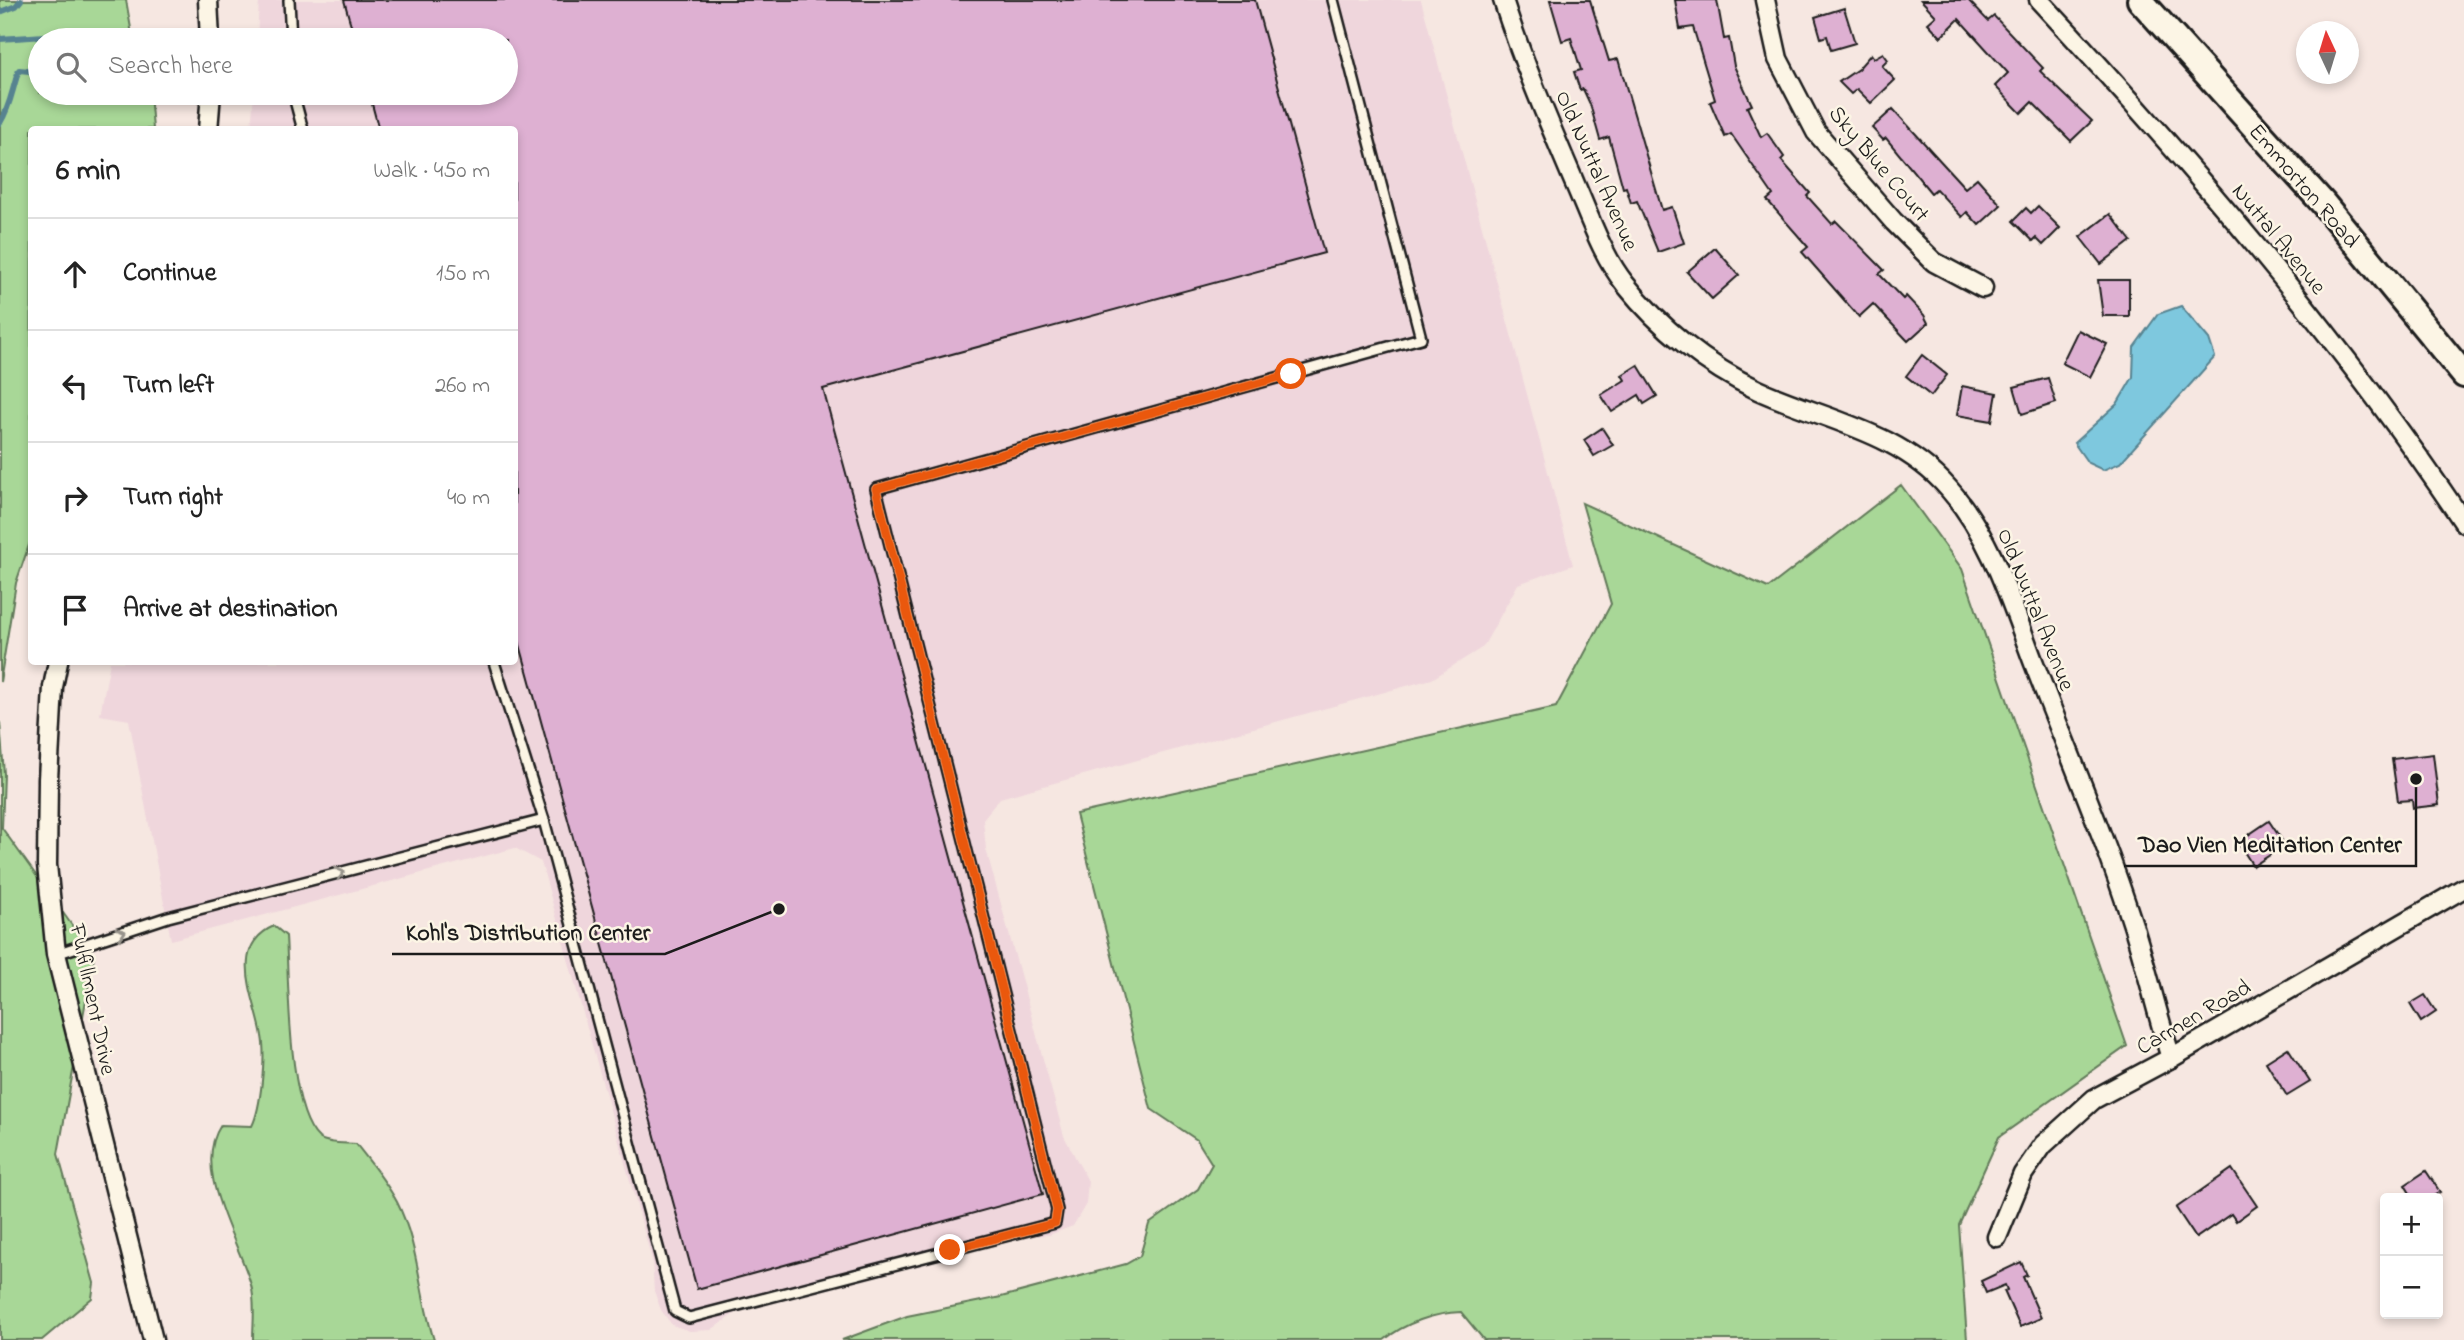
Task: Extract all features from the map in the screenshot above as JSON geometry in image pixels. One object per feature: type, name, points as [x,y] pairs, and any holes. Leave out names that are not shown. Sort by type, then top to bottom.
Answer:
[{"type":"main road","name":"Emmorton Road","points":[[2140,0],[2323,203],[2464,374]]},
{"type":"street","points":[[208,0],[209,28]]},
{"type":"street","name":"Old Nuttal Avenue","points":[[1503,0],[1528,71],[1603,248],[1623,282],[1658,323],[1699,355],[1757,390],[1856,426],[1894,445],[1948,488],[1976,526],[2001,575],[2108,854],[2134,927],[2171,1059]]},
{"type":"street","name":"Sky Blue Court","points":[[1765,0],[1778,59],[1816,132],[1894,222],[1934,262],[1983,288]]},
{"type":"street","name":"Nuttal Avenue","points":[[2039,0],[2224,207],[2403,433],[2464,523]]},
{"type":"street","points":[[208,126],[210,105]]},
{"type":"street","name":"Fulfillment Drive","points":[[57,665],[53,687],[47,791],[47,865],[56,954],[153,1340]]},
{"type":"street","name":"Carmen Road","points":[[1997,1237],[2023,1174],[2043,1145],[2094,1099],[2171,1059],[2464,888]]},
{"type":"lane","points":[[289,0],[290,28]]},
{"type":"lane","points":[[495,665],[544,820],[675,1311],[689,1318],[1055,1223],[1057,1210],[876,489],[1421,338],[1333,0]]},
{"type":"lane","points":[[296,105],[302,126]]},
{"type":"lane","points":[[56,954],[168,917],[544,820]]},
{"type":"shaded area","points":[[259,0],[1421,0],[1573,565],[1518,584],[1483,647],[1432,679],[1000,798],[983,819],[986,849],[1064,1136],[1088,1181],[1086,1204],[1073,1226],[1049,1235],[1024,1236],[737,1312],[711,1330],[690,1331],[672,1325],[661,1310],[654,1291],[652,1260],[541,862],[515,848],[171,940],[129,720],[100,715],[109,665],[518,665],[518,126],[251,126],[253,105],[518,105],[518,28],[258,28]]},
{"type":"green space","points":[[0,0],[126,0],[131,28],[28,28],[28,105],[151,105],[153,126],[28,126],[28,548],[16,583],[0,682]]},
{"type":"green space","points":[[1901,485],[1962,569],[2127,1046],[1999,1137],[1959,1225],[1967,1340],[1484,1340],[1461,1312],[1420,1320],[1384,1340],[842,1340],[907,1316],[1001,1297],[1126,1264],[1140,1256],[1149,1224],[1198,1189],[1212,1164],[1197,1140],[1151,1109],[1076,814],[1556,707],[1611,604],[1582,503],[1768,588]]},
{"type":"green space","points":[[0,722],[4,774],[2,828],[94,956],[58,1154],[94,1283],[92,1298],[42,1340],[0,1340]]},
{"type":"green space","points":[[274,926],[286,936],[295,1073],[309,1123],[322,1140],[356,1144],[393,1194],[410,1235],[434,1340],[253,1340],[253,1292],[220,1204],[211,1162],[213,1143],[221,1125],[252,1126],[258,1107],[263,1045],[248,975],[248,960],[251,947],[260,935]]},
{"type":"water","points":[[2181,306],[2209,339],[2215,357],[2120,463],[2103,470],[2088,463],[2074,443],[2117,404],[2133,377],[2134,347],[2158,314]]},
{"type":"building","points":[[344,0],[1255,0],[1324,253],[823,389],[1043,1194],[697,1289],[518,638],[518,126],[378,126],[372,105],[518,105],[518,28],[352,28]]},
{"type":"building","points":[[1550,0],[1590,0],[1609,61],[1618,59],[1662,210],[1672,207],[1684,243],[1658,252],[1637,201],[1631,203],[1626,187],[1623,188],[1609,137],[1600,140],[1590,104],[1583,89],[1580,90],[1574,72],[1581,70],[1571,38],[1562,41]]},
{"type":"building","points":[[1675,0],[1717,0],[1724,39],[1729,38],[1734,66],[1752,105],[1747,107],[1761,137],[1767,133],[1784,157],[1781,160],[1810,193],[1807,196],[1832,224],[1836,221],[1884,270],[1879,274],[1903,299],[1906,296],[1924,315],[1928,323],[1908,341],[1873,304],[1859,317],[1802,252],[1808,247],[1767,200],[1773,195],[1731,134],[1725,137],[1710,102],[1715,100],[1693,27],[1680,29]]},
{"type":"building","points":[[1921,0],[1968,0],[1988,21],[1994,16],[2043,68],[2040,71],[2092,121],[2071,141],[2032,102],[2021,113],[1995,86],[2008,73],[1959,19],[1941,37],[1928,23],[1936,16]]},
{"type":"building","points":[[1844,8],[1855,43],[1831,50],[1827,36],[1821,38],[1815,17]]},
{"type":"building","points":[[1883,53],[1888,60],[1882,66],[1895,80],[1871,103],[1857,89],[1851,94],[1839,82],[1858,69],[1871,54],[1874,58]]},
{"type":"building","points":[[1893,109],[1965,188],[1977,178],[2001,205],[1979,225],[1967,212],[1962,217],[1936,189],[1931,193],[1886,138],[1883,140],[1872,128]]},
{"type":"building","points":[[2038,206],[2060,228],[2043,245],[2036,238],[2033,241],[2013,221],[2026,208],[2031,213]]},
{"type":"building","points":[[2110,214],[2131,241],[2101,264],[2080,237]]},
{"type":"building","points":[[1715,248],[1739,275],[1712,299],[1687,272]]},
{"type":"building","points":[[2098,280],[2129,280],[2129,316],[2103,316]]},
{"type":"building","points":[[2078,330],[2107,344],[2090,377],[2062,363]]},
{"type":"building","points":[[1922,355],[1947,375],[1931,396],[1906,376]]},
{"type":"building","points":[[1638,365],[1657,396],[1644,404],[1639,395],[1612,412],[1601,395],[1625,380],[1622,375]]},
{"type":"building","points":[[2048,378],[2056,403],[2022,414],[2014,387]]},
{"type":"building","points":[[1962,386],[1997,393],[1992,421],[1957,415]]},
{"type":"building","points":[[1602,428],[1613,445],[1594,456],[1584,440]]},
{"type":"building","points":[[2433,754],[2439,805],[2413,808],[2412,800],[2398,801],[2392,759]]},
{"type":"building","points":[[2269,821],[2285,845],[2253,866],[2238,842]]},
{"type":"building","points":[[2425,995],[2436,1012],[2421,1022],[2410,1004]]},
{"type":"building","points":[[2288,1048],[2310,1082],[2287,1096],[2266,1062]]},
{"type":"building","points":[[2232,1169],[2257,1206],[2236,1221],[2231,1214],[2196,1238],[2176,1208]]},
{"type":"building","points":[[2426,1171],[2440,1192],[2410,1193],[2405,1185]]},
{"type":"building","points":[[2021,1262],[2027,1275],[2023,1277],[2041,1318],[2020,1327],[2004,1291],[2007,1290],[2005,1285],[1986,1293],[1981,1281]]},
{"type":"waterway","points":[[0,12],[16,6],[21,0]]},
{"type":"waterway","points":[[0,39],[28,37]]},
{"type":"waterway","points":[[0,123],[19,70],[28,71]]},
{"type":"place","name":"Dao Vien Meditation Center","points":[[2416,779]]},
{"type":"place","name":"Kohl's Distribution Center","points":[[779,909]]},
{"type":"route","points":[[950,1250],[1055,1223],[1057,1210],[876,489],[1291,374]]}]
